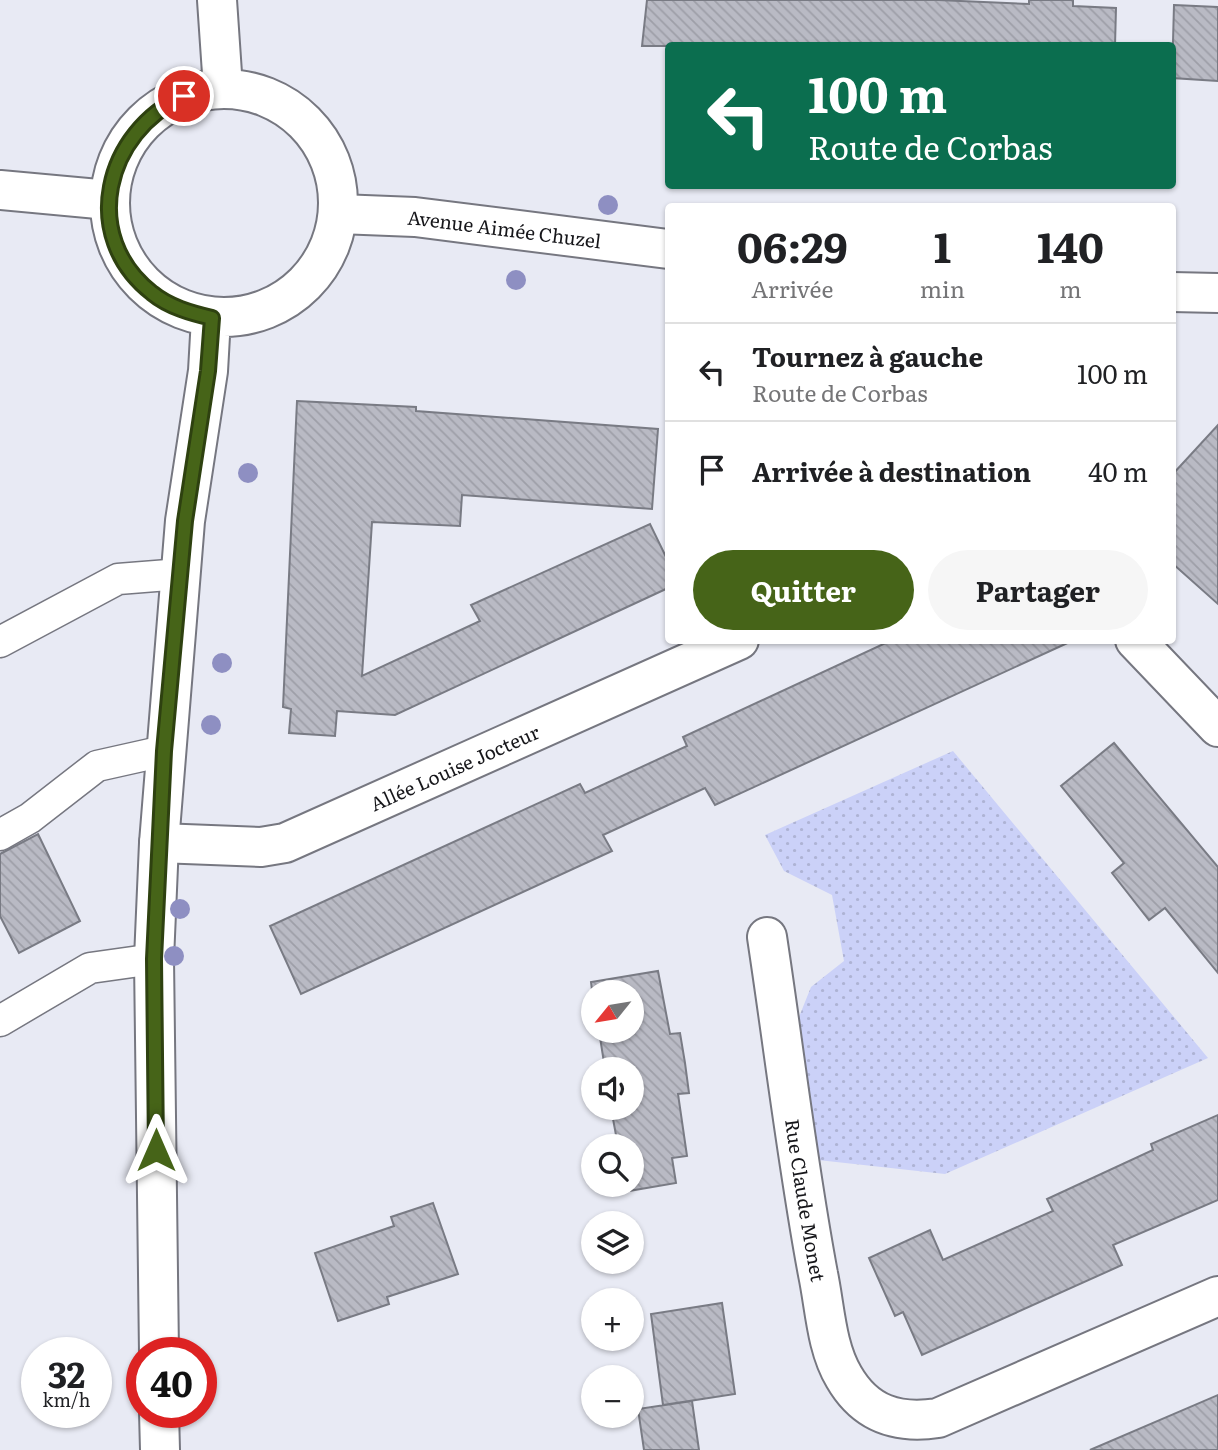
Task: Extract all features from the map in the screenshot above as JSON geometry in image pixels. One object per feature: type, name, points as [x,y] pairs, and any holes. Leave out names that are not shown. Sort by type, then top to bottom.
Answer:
[{"type":"street","points":[[218,0],[223,88]]},
{"type":"street","points":[[223,88],[245,90],[268,97],[283,104],[310,127],[329,155],[337,187],[339,214],[327,254],[311,278],[285,301],[265,311],[238,317],[212,318],[187,312],[152,293],[126,263],[112,232],[109,200],[113,173],[131,135],[146,118],[184,96],[223,88]]},
{"type":"street","points":[[0,190],[109,200]]},
{"type":"street","name":"Avenue Aimée Chuzel","points":[[339,214],[415,217],[665,249]]},
{"type":"street","points":[[1176,292],[1218,293]]},
{"type":"street","points":[[159,1337],[154,959],[159,843],[164,751],[185,521],[208,371],[212,318]]},
{"type":"street","name":"Allée Louise Jocteur","points":[[159,843],[261,848],[285,843],[730,644]]},
{"type":"street","points":[[1139,644],[1218,727]]},
{"type":"street","name":"Rue Claude Monet","points":[[767,937],[811,1234],[833,1353],[844,1377],[860,1397],[897,1420],[908,1436],[1218,1296]]},
{"type":"street","points":[[159,1428],[160,1450]]},
{"type":"lane","points":[[0,642],[118,579],[181,574]]},
{"type":"lane","points":[[0,835],[30,818],[97,766],[164,751]]},
{"type":"lane","points":[[0,1021],[90,968],[154,959]]},
{"type":"shaded area","points":[[953,751],[1208,1058],[945,1174],[818,1160],[797,1022],[811,987],[844,961],[832,895],[784,871],[765,835]]},
{"type":"building","points":[[647,0],[938,0],[1029,4],[1029,0],[1073,0],[1073,6],[1116,8],[1115,42],[665,42],[665,46],[642,46]]},
{"type":"building","points":[[1174,5],[1218,7],[1218,81],[1176,78],[1176,42],[1173,42]]},
{"type":"building","points":[[297,401],[416,407],[416,411],[658,429],[652,509],[462,495],[460,526],[372,522],[362,676],[480,621],[471,605],[650,524],[665,555],[665,589],[395,715],[337,711],[335,736],[289,733],[291,709],[283,707]]},
{"type":"building","points":[[1218,425],[1218,604],[1176,567],[1176,471]]},
{"type":"building","points":[[883,644],[1065,644],[715,805],[705,788],[603,835],[612,851],[301,994],[270,926],[580,784],[585,793],[687,746],[683,737]]},
{"type":"building","points":[[1114,743],[1218,867],[1218,973],[1165,908],[1149,920],[1112,873],[1124,863],[1061,786]]},
{"type":"building","points":[[38,834],[80,921],[19,953],[0,916],[0,854]]},
{"type":"building","points":[[658,971],[670,1034],[680,1033],[689,1093],[678,1094],[687,1156],[672,1158],[676,1183],[644,1188],[644,1134],[616,1134],[613,1120],[644,1120],[644,1057],[603,1057],[601,1043],[644,1043],[644,980],[603,980]]},
{"type":"building","points":[[1218,1115],[1218,1200],[1113,1245],[1122,1265],[922,1355],[903,1312],[895,1316],[869,1258],[930,1230],[943,1260],[1053,1211],[1047,1199],[1153,1150],[1151,1144]]},
{"type":"building","points":[[433,1203],[458,1274],[387,1297],[389,1304],[338,1321],[315,1253],[394,1226],[391,1217]]},
{"type":"building","points":[[722,1303],[735,1394],[663,1405],[651,1314]]},
{"type":"building","points":[[1218,1395],[1218,1450],[1090,1450]]},
{"type":"building","points":[[692,1401],[699,1450],[644,1450],[641,1428],[644,1428],[644,1408]]},
{"type":"route","points":[[156,1150],[154,959],[164,751],[185,521],[208,371],[212,318],[187,312],[152,293],[126,263],[112,232],[109,200],[113,173],[131,135],[146,118],[165,104],[184,96]]}]
